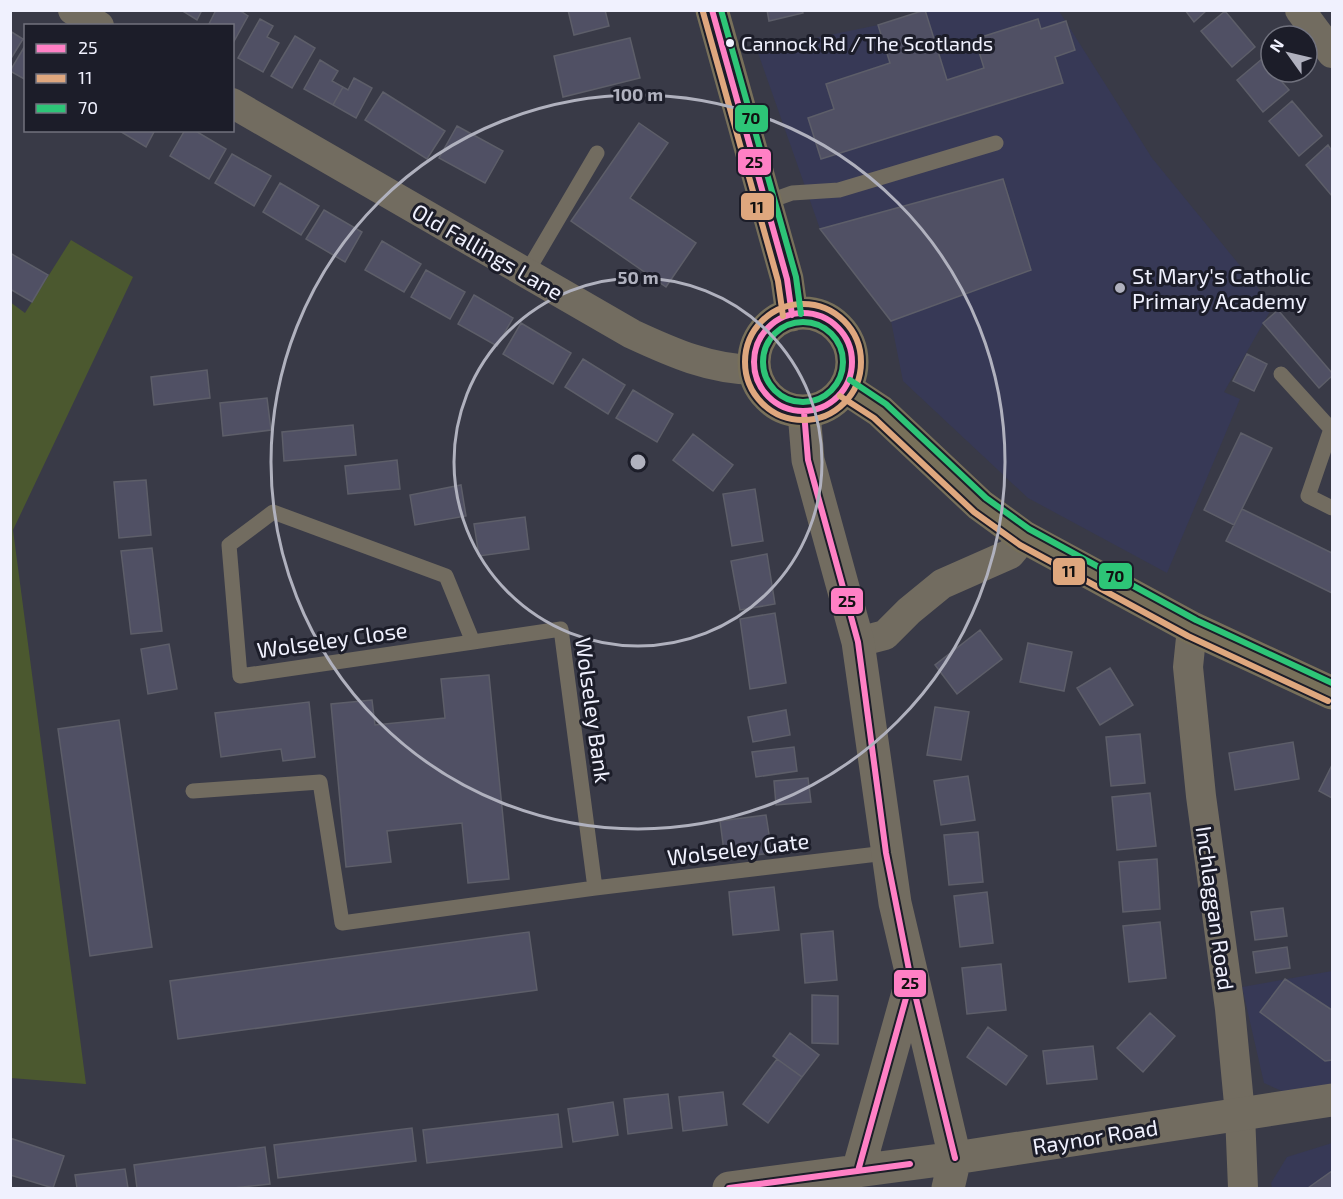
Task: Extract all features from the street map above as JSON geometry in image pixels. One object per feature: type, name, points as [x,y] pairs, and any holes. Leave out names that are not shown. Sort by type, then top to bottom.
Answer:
[{"type":"highway","points":[[712,10],[767,202],[787,279],[792,315]]},
{"type":"highway","points":[[792,315],[819,316],[842,333],[852,360],[845,388],[827,405],[804,412],[786,409],[772,400],[760,386],[755,370],[759,340],[772,324],[792,315]]},
{"type":"highway","points":[[845,388],[880,411],[980,505],[1024,537],[1192,628],[1332,693]]},
{"type":"street","points":[[73,10],[96,24]]},
{"type":"street","points":[[1300,10],[1332,53]]},
{"type":"street","name":"Old Fallings Lane","points":[[234,104],[632,334],[671,352],[723,369],[755,370]]},
{"type":"street","points":[[804,412],[808,460],[858,642],[886,854],[952,1173]]},
{"type":"street","points":[[858,642],[885,634],[909,610],[942,584],[1010,554],[1024,537]]},
{"type":"street","name":"Inchlaggan Road","points":[[1192,628],[1188,667],[1201,796],[1230,1009],[1240,1114],[1243,1188]]},
{"type":"street","points":[[865,1180],[911,980]]},
{"type":"street","name":"Raynor Road","points":[[729,1188],[952,1173],[1240,1114],[1332,1100]]},
{"type":"lane","points":[[767,202],[792,193],[839,190],[996,143]]},
{"type":"lane","points":[[527,272],[597,153]]},
{"type":"lane","points":[[1281,374],[1332,429],[1308,496],[1332,508]]},
{"type":"lane","name":"Wolseley Close","points":[[273,512],[446,576],[473,642],[240,676],[229,545],[273,512]]},
{"type":"lane","name":"Wolseley Bank","points":[[473,642],[561,629],[595,888]]},
{"type":"lane","name":"Wolseley Gate","points":[[193,791],[320,782],[342,923],[595,888],[886,854]]},
{"type":"shaded area","name":"St Mary's Catholic Primary Academy","points":[[924,11],[1059,11],[1152,158],[1273,306],[1224,392],[1240,399],[1167,573],[1028,498],[903,381],[891,321],[1031,270],[1004,179],[856,222],[820,229],[757,50],[878,25]]},
{"type":"shaded area","points":[[1332,971],[1332,1089],[1293,1096],[1264,1083],[1242,987]]},
{"type":"shaded area","points":[[1332,1143],[1332,1188],[1272,1188],[1271,1183],[1287,1157]]},
{"type":"green space","points":[[71,240],[133,277],[13,530],[86,1084],[11,1078],[10,302],[25,313]]},
{"type":"building","points":[[181,10],[202,10],[197,20]]},
{"type":"building","points":[[216,10],[239,10],[248,16],[234,41],[234,24],[209,24]]},
{"type":"building","points":[[568,10],[605,10],[609,26],[574,35]]},
{"type":"building","points":[[767,10],[802,10],[803,13],[769,21]]},
{"type":"building","points":[[925,10],[947,80],[984,68],[975,39],[1038,19],[1041,29],[1066,21],[1075,50],[1055,57],[1063,83],[821,159],[808,118],[834,109],[826,84],[890,63],[878,25]]},
{"type":"building","points":[[1185,10],[1207,10],[1194,22]]},
{"type":"building","points":[[1225,11],[1255,47],[1232,67],[1201,31]]},
{"type":"building","points":[[260,19],[273,26],[267,37],[279,43],[263,72],[238,58]]},
{"type":"building","points":[[10,31],[23,39],[10,60]]},
{"type":"building","points":[[295,36],[315,48],[292,88],[271,76]]},
{"type":"building","points":[[630,38],[640,78],[563,97],[554,56]]},
{"type":"building","points":[[24,47],[24,79],[10,71]]},
{"type":"building","points":[[320,60],[338,71],[332,81],[343,87],[333,105],[304,89]]},
{"type":"building","points":[[1259,62],[1259,84],[1284,84],[1289,90],[1263,112],[1237,80]]},
{"type":"building","points":[[354,78],[372,88],[356,118],[333,105],[343,87],[348,90]]},
{"type":"building","points":[[383,92],[445,131],[427,159],[365,120]]},
{"type":"building","points":[[1292,101],[1322,136],[1299,156],[1269,121]]},
{"type":"building","points":[[639,123],[668,143],[630,198],[696,243],[666,287],[571,221]]},
{"type":"building","points":[[457,126],[503,151],[485,183],[439,158]]},
{"type":"building","points":[[121,132],[154,132],[146,147]]},
{"type":"building","points":[[184,132],[197,132],[226,149],[209,179],[170,156]]},
{"type":"building","points":[[1328,145],[1332,151],[1332,196],[1306,165]]},
{"type":"building","points":[[232,154],[271,176],[254,206],[215,183]]},
{"type":"building","points":[[1003,179],[1031,270],[891,321],[820,229]]},
{"type":"building","points":[[280,183],[319,206],[301,235],[263,212]]},
{"type":"building","points":[[324,210],[362,232],[345,262],[306,239]]},
{"type":"building","points":[[382,241],[421,264],[404,292],[365,270]]},
{"type":"building","points":[[10,253],[48,275],[32,302],[10,289]]},
{"type":"building","points":[[426,270],[465,292],[450,319],[411,297]]},
{"type":"building","points":[[474,295],[513,318],[497,346],[458,324]]},
{"type":"building","points":[[1278,310],[1332,373],[1332,376],[1319,388],[1263,323]]},
{"type":"building","points":[[521,323],[571,353],[553,384],[503,354]]},
{"type":"building","points":[[1247,354],[1267,364],[1254,391],[1233,381]]},
{"type":"building","points":[[583,359],[625,385],[608,414],[565,387]]},
{"type":"building","points":[[207,370],[210,398],[154,405],[151,377]]},
{"type":"building","points":[[633,390],[673,414],[657,442],[616,418]]},
{"type":"building","points":[[267,398],[271,430],[223,436],[220,403]]},
{"type":"building","points":[[353,425],[356,455],[284,461],[282,432]]},
{"type":"building","points":[[1241,433],[1272,448],[1234,525],[1204,510]]},
{"type":"building","points":[[693,434],[733,465],[713,491],[673,460]]},
{"type":"building","points":[[397,460],[400,489],[348,494],[345,466]]},
{"type":"building","points":[[146,480],[151,535],[119,538],[114,482]]},
{"type":"building","points":[[461,485],[466,516],[415,525],[410,495]]},
{"type":"building","points":[[755,489],[763,541],[732,546],[723,494]]},
{"type":"building","points":[[1242,509],[1332,553],[1332,593],[1226,541]]},
{"type":"building","points":[[525,517],[529,549],[479,556],[474,524]]},
{"type":"building","points":[[152,548],[162,631],[131,634],[121,551]]},
{"type":"building","points":[[767,554],[775,604],[740,610],[731,561]]},
{"type":"building","points":[[775,613],[786,683],[750,689],[740,619]]},
{"type":"building","points":[[980,630],[1002,659],[957,694],[935,665]]},
{"type":"building","points":[[1028,643],[1072,652],[1064,691],[1020,682]]},
{"type":"building","points":[[169,644],[177,689],[148,694],[141,649]]},
{"type":"building","points":[[1110,668],[1133,705],[1100,725],[1077,688]]},
{"type":"building","points":[[489,675],[509,879],[468,883],[462,823],[387,831],[391,862],[346,867],[331,704],[372,700],[375,725],[445,718],[441,679]]},
{"type":"building","points":[[309,702],[315,757],[283,761],[281,749],[221,757],[215,713]]},
{"type":"building","points":[[935,707],[969,712],[961,760],[927,755]]},
{"type":"building","points":[[786,710],[790,735],[753,742],[748,717]]},
{"type":"building","points":[[119,720],[152,947],[90,956],[58,729]]},
{"type":"building","points":[[1140,734],[1145,783],[1111,786],[1106,737]]},
{"type":"building","points":[[1293,742],[1299,779],[1235,790],[1229,753]]},
{"type":"building","points":[[794,747],[797,771],[756,777],[752,752]]},
{"type":"building","points":[[1332,765],[1332,798],[1319,791]]},
{"type":"building","points":[[968,776],[975,820],[941,825],[934,781]]},
{"type":"building","points":[[808,778],[811,802],[776,805],[774,781]]},
{"type":"building","points":[[1150,793],[1156,846],[1117,850],[1112,797]]},
{"type":"building","points":[[766,815],[772,853],[725,859],[720,821]]},
{"type":"building","points":[[978,832],[983,882],[949,885],[944,835]]},
{"type":"building","points":[[1157,859],[1160,909],[1123,912],[1119,862]]},
{"type":"building","points":[[774,887],[779,930],[733,935],[729,892]]},
{"type":"building","points":[[987,892],[993,943],[960,947],[954,896]]},
{"type":"building","points":[[1283,908],[1287,936],[1255,940],[1251,912]]},
{"type":"building","points":[[1160,922],[1166,978],[1129,982],[1123,926]]},
{"type":"building","points":[[833,931],[837,980],[805,983],[801,934]]},
{"type":"building","points":[[529,932],[537,990],[178,1039],[170,981]]},
{"type":"building","points":[[1287,947],[1290,968],[1256,973],[1253,952]]},
{"type":"building","points":[[1001,964],[1006,1010],[967,1014],[962,968]]},
{"type":"building","points":[[1285,979],[1332,1010],[1332,1060],[1325,1061],[1260,1012]]},
{"type":"building","points":[[812,995],[838,996],[838,1044],[812,1043]]},
{"type":"building","points":[[1150,1013],[1175,1036],[1143,1072],[1117,1048]]},
{"type":"building","points":[[988,1027],[1027,1056],[1006,1085],[967,1057]]},
{"type":"building","points":[[790,1033],[819,1055],[802,1077],[773,1056]]},
{"type":"building","points":[[1093,1046],[1097,1079],[1047,1084],[1043,1051]]},
{"type":"building","points":[[777,1059],[802,1077],[768,1123],[743,1104]]},
{"type":"building","points":[[723,1092],[727,1125],[683,1131],[679,1097]]},
{"type":"building","points":[[668,1094],[672,1128],[628,1134],[624,1099]]},
{"type":"building","points":[[613,1102],[618,1135],[573,1142],[568,1109]]},
{"type":"building","points":[[558,1114],[562,1147],[427,1163],[423,1130]]},
{"type":"building","points":[[412,1128],[416,1161],[278,1178],[274,1145]]},
{"type":"building","points":[[10,1138],[64,1156],[53,1188],[10,1175]]},
{"type":"building","points":[[265,1147],[270,1184],[233,1188],[137,1188],[134,1165]]},
{"type":"building","points":[[125,1169],[128,1188],[77,1188],[75,1175]]},
{"type":"building","points":[[1332,1171],[1332,1188],[1308,1188]]},
{"type":"transit line","name":"25","points":[[712,10],[787,279],[792,315]]},
{"type":"transit line","name":"70","points":[[721,10],[796,277],[801,314]]},
{"type":"transit line","name":"11","points":[[703,12],[778,281],[783,316]]},
{"type":"transit line","name":"11","points":[[803,304],[825,309],[844,321],[856,340],[861,362],[856,384],[844,403],[825,415],[803,420],[781,415],[762,403],[750,384],[745,362],[750,340],[762,321],[781,309],[803,304]]},
{"type":"transit line","name":"25","points":[[803,313],[822,317],[838,327],[848,343],[852,362],[848,381],[838,397],[822,407],[803,411],[784,407],[768,397],[758,381],[754,362],[758,343],[768,327],[784,317],[803,313]]},
{"type":"transit line","name":"70","points":[[803,322],[818,325],[831,334],[840,347],[843,362],[840,377],[831,390],[818,399],[803,402],[788,399],[775,390],[766,377],[763,362],[766,347],[775,334],[788,325],[803,322]]},
{"type":"transit line","name":"70","points":[[850,380],[886,404],[986,498],[1029,529],[1196,620],[1332,683]]},
{"type":"transit line","name":"11","points":[[840,396],[874,418],[974,512],[1020,545],[1188,636],[1328,701]]},
{"type":"transit line","name":"25","points":[[804,412],[808,460],[858,642],[886,853],[911,980],[858,1171]]},
{"type":"transit line","name":"25","points":[[912,982],[955,1158]]},
{"type":"transit line","name":"25","points":[[729,1188],[910,1164]]},
{"type":"place","name":"Cannock Rd / The Scotlands","points":[[730,43]]},
{"type":"place","name":"St Mary's Catholic Primary Academy","points":[[1120,288]]}]
